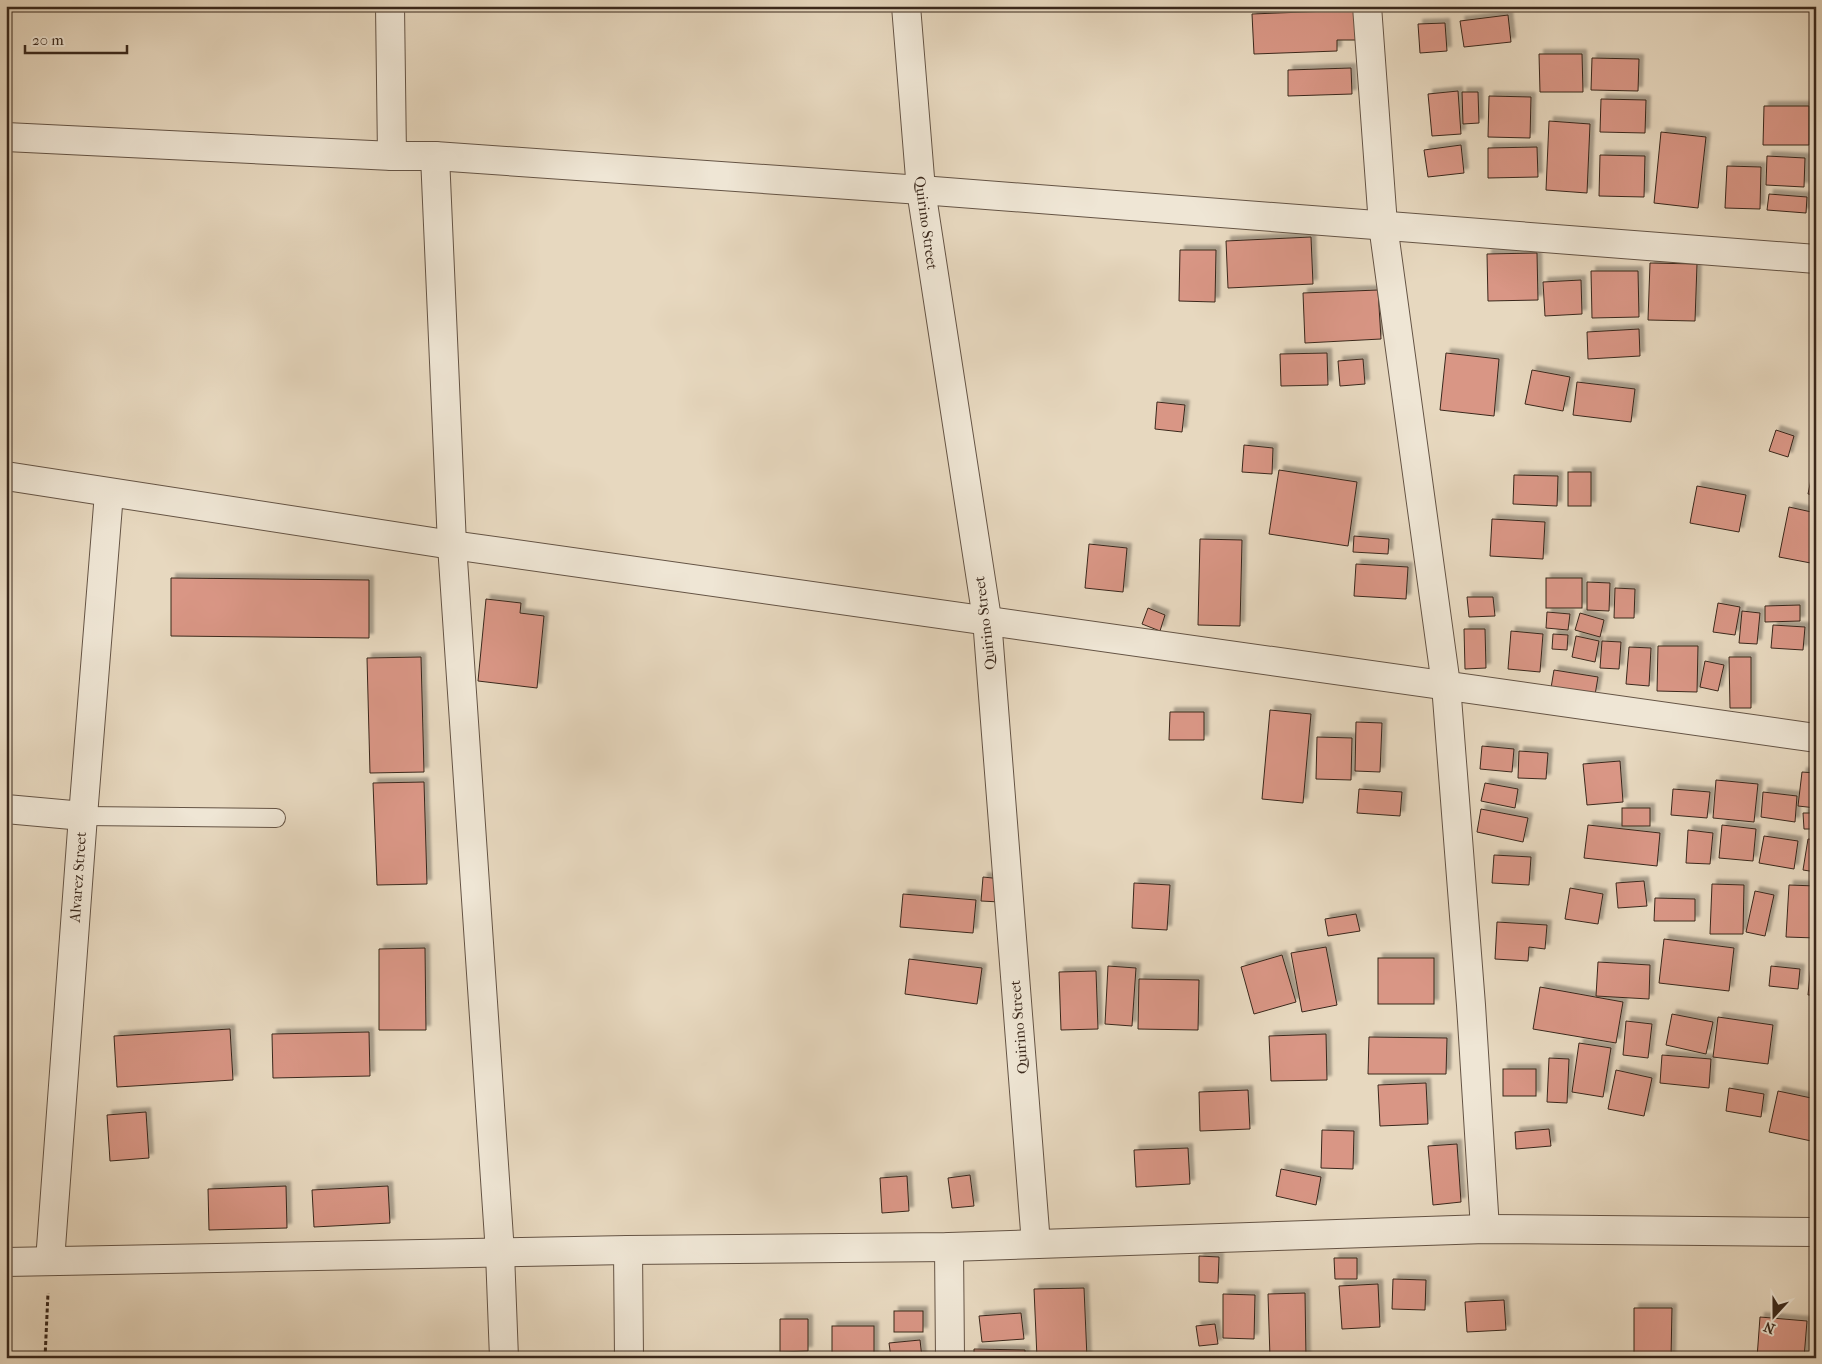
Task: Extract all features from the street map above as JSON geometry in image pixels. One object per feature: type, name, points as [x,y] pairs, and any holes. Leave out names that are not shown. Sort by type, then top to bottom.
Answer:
[{"type":"street","points":[[390,6],[392,156]]},
{"type":"street","name":"Quirino Street","points":[[906,6],[921,190],[987,620],[1036,1244]]},
{"type":"street","points":[[1367,6],[1383,225],[1446,685],[1471,1005],[1485,1230]]},
{"type":"street","points":[[6,137],[392,156],[435,156],[921,190],[1816,259]]},
{"type":"street","points":[[435,156],[452,545],[500,1253],[504,1358]]},
{"type":"street","points":[[6,476],[452,545],[1816,738]]},
{"type":"street","name":"Alvarez Street","points":[[50,1261],[109,493]]},
{"type":"street","points":[[6,809],[83,816]]},
{"type":"street","points":[[6,1262],[628,1250],[950,1247],[1485,1230],[1816,1232]]},
{"type":"street","points":[[950,1247],[950,1358]]},
{"type":"street","points":[[628,1250],[629,1358]]},
{"type":"lane","points":[[83,816],[276,818]]},
{"type":"path","points":[[45,1358],[50,1261]]},
{"type":"building","points":[[1593,6],[1627,6],[1626,11],[1592,8]]},
{"type":"building","points":[[1355,10],[1356,40],[1337,40],[1337,51],[1254,54],[1252,14]]},
{"type":"building","points":[[1508,15],[1511,42],[1464,47],[1460,21]]},
{"type":"building","points":[[1445,23],[1447,51],[1420,53],[1418,24]]},
{"type":"building","points":[[1539,54],[1582,54],[1583,92],[1540,92]]},
{"type":"building","points":[[1592,58],[1639,59],[1638,91],[1591,90]]},
{"type":"building","points":[[1351,68],[1352,94],[1288,96],[1288,70]]},
{"type":"building","points":[[1458,91],[1461,134],[1432,136],[1428,94]]},
{"type":"building","points":[[1462,92],[1478,92],[1479,123],[1463,124]]},
{"type":"building","points":[[1489,96],[1531,97],[1530,138],[1488,137]]},
{"type":"building","points":[[1601,99],[1646,100],[1645,133],[1600,132]]},
{"type":"building","points":[[1764,106],[1809,106],[1809,145],[1763,145]]},
{"type":"building","points":[[1549,121],[1590,124],[1587,193],[1546,190]]},
{"type":"building","points":[[1661,132],[1706,137],[1698,208],[1654,203]]},
{"type":"building","points":[[1461,145],[1464,173],[1428,177],[1424,150]]},
{"type":"building","points":[[1537,147],[1538,177],[1488,178],[1488,148]]},
{"type":"building","points":[[1600,155],[1645,156],[1644,197],[1599,196]]},
{"type":"building","points":[[1767,156],[1805,158],[1804,187],[1766,185]]},
{"type":"building","points":[[1727,166],[1761,167],[1760,209],[1725,208]]},
{"type":"building","points":[[1769,194],[1807,197],[1806,213],[1767,210]]},
{"type":"building","points":[[1311,237],[1313,284],[1228,288],[1226,241]]},
{"type":"building","points":[[1180,250],[1216,250],[1215,302],[1179,301]]},
{"type":"building","points":[[1537,253],[1538,300],[1488,301],[1487,254]]},
{"type":"building","points":[[1650,263],[1697,264],[1695,321],[1648,320]]},
{"type":"building","points":[[1591,271],[1638,271],[1639,317],[1592,318]]},
{"type":"building","points":[[1581,280],[1582,314],[1545,316],[1543,282]]},
{"type":"building","points":[[1378,290],[1381,339],[1305,343],[1303,293]]},
{"type":"building","points":[[1639,329],[1640,356],[1588,359],[1587,332]]},
{"type":"building","points":[[1327,353],[1328,385],[1281,386],[1280,354]]},
{"type":"building","points":[[1446,353],[1499,359],[1494,416],[1440,410]]},
{"type":"building","points":[[1363,359],[1365,384],[1340,386],[1338,361]]},
{"type":"building","points":[[1532,370],[1570,377],[1563,411],[1525,404]]},
{"type":"building","points":[[1577,382],[1635,389],[1631,422],[1573,415]]},
{"type":"building","points":[[1157,402],[1185,405],[1182,432],[1155,429]]},
{"type":"building","points":[[1776,430],[1794,436],[1788,457],[1769,451]]},
{"type":"building","points":[[1244,445],[1273,448],[1272,474],[1242,472]]},
{"type":"building","points":[[1816,455],[1816,495],[1808,494]]},
{"type":"building","points":[[1279,470],[1357,482],[1348,546],[1269,534]]},
{"type":"building","points":[[1568,472],[1591,472],[1591,506],[1568,506]]},
{"type":"building","points":[[1514,475],[1558,476],[1557,506],[1513,504]]},
{"type":"building","points":[[1697,486],[1746,495],[1739,532],[1690,523]]},
{"type":"building","points":[[1789,507],[1816,513],[1816,564],[1779,557]]},
{"type":"building","points":[[1492,519],[1545,522],[1543,559],[1490,556]]},
{"type":"building","points":[[1354,536],[1389,539],[1388,554],[1353,552]]},
{"type":"building","points":[[1200,539],[1242,540],[1240,626],[1198,625]]},
{"type":"building","points":[[1089,544],[1127,548],[1123,592],[1085,588]]},
{"type":"building","points":[[1356,564],[1408,567],[1406,599],[1354,596]]},
{"type":"building","points":[[171,578],[369,580],[369,638],[171,636]]},
{"type":"building","points":[[1546,578],[1582,578],[1582,608],[1546,608]]},
{"type":"building","points":[[1587,582],[1610,583],[1609,611],[1587,610]]},
{"type":"building","points":[[1615,588],[1635,589],[1634,618],[1614,618]]},
{"type":"building","points":[[1467,597],[1493,597],[1495,616],[1469,617]]},
{"type":"building","points":[[486,599],[521,603],[520,613],[544,616],[537,688],[478,681]]},
{"type":"building","points":[[1718,603],[1740,607],[1735,635],[1713,632]]},
{"type":"building","points":[[1800,605],[1800,621],[1765,622],[1765,606]]},
{"type":"building","points":[[1148,608],[1165,615],[1160,631],[1142,624]]},
{"type":"building","points":[[1742,611],[1760,613],[1757,644],[1739,643]]},
{"type":"building","points":[[1547,612],[1570,614],[1568,630],[1546,628]]},
{"type":"building","points":[[1580,613],[1604,620],[1600,637],[1575,630]]},
{"type":"building","points":[[1773,625],[1805,627],[1803,650],[1771,648]]},
{"type":"building","points":[[1464,629],[1485,629],[1486,668],[1465,669]]},
{"type":"building","points":[[1511,631],[1543,634],[1540,672],[1508,669]]},
{"type":"building","points":[[1553,634],[1568,635],[1567,650],[1552,649]]},
{"type":"building","points":[[1576,636],[1599,641],[1595,662],[1572,657]]},
{"type":"building","points":[[1811,640],[1816,640],[1816,660],[1811,660]]},
{"type":"building","points":[[1602,641],[1621,642],[1619,669],[1600,668]]},
{"type":"building","points":[[1658,646],[1698,646],[1697,692],[1657,691]]},
{"type":"building","points":[[1629,647],[1651,648],[1649,686],[1626,684]]},
{"type":"building","points":[[421,657],[424,772],[370,773],[367,658]]},
{"type":"building","points":[[1729,657],[1751,657],[1751,708],[1730,708]]},
{"type":"building","points":[[1705,661],[1724,665],[1718,691],[1700,687]]},
{"type":"building","points":[[1554,670],[1598,677],[1595,695],[1551,688]]},
{"type":"building","points":[[1270,710],[1311,714],[1303,803],[1262,799]]},
{"type":"building","points":[[1170,712],[1204,712],[1204,740],[1169,740]]},
{"type":"building","points":[[1356,722],[1382,723],[1380,772],[1355,771]]},
{"type":"building","points":[[1317,737],[1352,738],[1351,780],[1316,779]]},
{"type":"building","points":[[1482,746],[1514,749],[1512,772],[1480,769]]},
{"type":"building","points":[[1519,751],[1548,753],[1546,779],[1518,778]]},
{"type":"building","points":[[1620,761],[1623,802],[1587,805],[1583,764]]},
{"type":"building","points":[[1802,772],[1816,773],[1816,808],[1798,806]]},
{"type":"building","points":[[1716,780],[1758,784],[1754,822],[1713,818]]},
{"type":"building","points":[[424,782],[427,884],[377,885],[373,783]]},
{"type":"building","points":[[1485,783],[1518,789],[1515,808],[1481,801]]},
{"type":"building","points":[[1359,789],[1402,792],[1400,816],[1357,813]]},
{"type":"building","points":[[1673,789],[1710,792],[1707,818],[1671,815]]},
{"type":"building","points":[[1763,792],[1797,796],[1795,822],[1761,817]]},
{"type":"building","points":[[1622,808],[1650,808],[1650,826],[1622,826]]},
{"type":"building","points":[[1481,809],[1528,818],[1523,842],[1477,832]]},
{"type":"building","points":[[1803,813],[1816,813],[1816,829],[1804,829]]},
{"type":"building","points":[[1588,825],[1660,833],[1657,866],[1584,858]]},
{"type":"building","points":[[1722,825],[1756,829],[1753,861],[1719,858]]},
{"type":"building","points":[[1688,830],[1713,833],[1710,864],[1686,863]]},
{"type":"building","points":[[1764,836],[1798,841],[1794,869],[1759,863]]},
{"type":"building","points":[[1808,839],[1816,840],[1816,872],[1803,870]]},
{"type":"building","points":[[1494,855],[1531,857],[1529,885],[1492,883]]},
{"type":"building","points":[[983,877],[1002,879],[1000,902],[981,901]]},
{"type":"building","points":[[1644,881],[1647,906],[1618,908],[1616,883]]},
{"type":"building","points":[[1134,883],[1170,885],[1167,930],[1132,928]]},
{"type":"building","points":[[1712,884],[1744,885],[1743,934],[1710,934]]},
{"type":"building","points":[[1789,885],[1816,886],[1816,938],[1786,937]]},
{"type":"building","points":[[1570,888],[1603,894],[1598,924],[1565,919]]},
{"type":"building","points":[[1755,891],[1774,895],[1765,936],[1746,932]]},
{"type":"building","points":[[903,894],[976,900],[973,933],[900,927]]},
{"type":"building","points":[[1655,898],[1695,899],[1695,921],[1654,921]]},
{"type":"building","points":[[1356,914],[1360,931],[1328,936],[1325,919]]},
{"type":"building","points":[[1497,922],[1547,925],[1545,949],[1529,947],[1528,961],[1495,959]]},
{"type":"building","points":[[1664,939],[1734,948],[1729,991],[1659,983]]},
{"type":"building","points":[[1326,947],[1337,1005],[1302,1012],[1291,953]]},
{"type":"building","points":[[425,948],[426,1030],[379,1030],[379,949]]},
{"type":"building","points":[[1812,954],[1816,955],[1816,995],[1808,995]]},
{"type":"building","points":[[1282,955],[1296,1002],[1254,1014],[1241,967]]},
{"type":"building","points":[[1378,958],[1434,958],[1434,1004],[1378,1004]]},
{"type":"building","points":[[909,959],[982,968],[977,1004],[905,994]]},
{"type":"building","points":[[1598,962],[1650,965],[1649,999],[1596,996]]},
{"type":"building","points":[[1108,966],[1136,968],[1132,1026],[1105,1024]]},
{"type":"building","points":[[1771,966],[1800,969],[1798,989],[1769,986]]},
{"type":"building","points":[[1096,971],[1098,1029],[1061,1030],[1059,972]]},
{"type":"building","points":[[1139,979],[1199,980],[1198,1030],[1138,1029]]},
{"type":"building","points":[[1540,987],[1623,1002],[1616,1043],[1533,1029]]},
{"type":"building","points":[[1672,1014],[1713,1022],[1706,1054],[1666,1045]]},
{"type":"building","points":[[1718,1017],[1773,1025],[1768,1064],[1713,1057]]},
{"type":"building","points":[[1626,1021],[1652,1024],[1648,1058],[1623,1055]]},
{"type":"building","points":[[230,1029],[233,1080],[117,1087],[114,1036]]},
{"type":"building","points":[[369,1032],[370,1076],[273,1078],[272,1034]]},
{"type":"building","points":[[1326,1034],[1327,1080],[1271,1081],[1269,1036]]},
{"type":"building","points":[[1369,1037],[1447,1038],[1446,1074],[1368,1074]]},
{"type":"building","points":[[1579,1043],[1611,1048],[1603,1097],[1572,1092]]},
{"type":"building","points":[[1662,1055],[1711,1059],[1709,1088],[1660,1083]]},
{"type":"building","points":[[1549,1058],[1569,1059],[1567,1103],[1547,1102]]},
{"type":"building","points":[[1503,1069],[1536,1069],[1536,1096],[1503,1096]]},
{"type":"building","points":[[1616,1070],[1652,1078],[1644,1116],[1608,1109]]},
{"type":"building","points":[[1426,1083],[1428,1124],[1380,1126],[1378,1085]]},
{"type":"building","points":[[1729,1088],[1764,1094],[1761,1117],[1726,1111]]},
{"type":"building","points":[[1248,1090],[1250,1129],[1200,1131],[1199,1092]]},
{"type":"building","points":[[1778,1091],[1816,1099],[1816,1142],[1769,1132]]},
{"type":"building","points":[[146,1112],[149,1158],[110,1161],[107,1115]]},
{"type":"building","points":[[1549,1129],[1551,1146],[1516,1149],[1515,1132]]},
{"type":"building","points":[[1322,1130],[1354,1131],[1353,1169],[1321,1168]]},
{"type":"building","points":[[1457,1144],[1461,1202],[1433,1205],[1428,1146]]},
{"type":"building","points":[[1188,1148],[1190,1184],[1136,1187],[1134,1150]]},
{"type":"building","points":[[1281,1169],[1321,1177],[1316,1205],[1276,1196]]},
{"type":"building","points":[[970,1175],[974,1206],[952,1208],[948,1178]]},
{"type":"building","points":[[907,1176],[909,1211],[882,1213],[880,1178]]},
{"type":"building","points":[[286,1186],[287,1228],[209,1230],[208,1189]]},
{"type":"building","points":[[388,1186],[390,1223],[314,1227],[312,1190]]},
{"type":"building","points":[[1199,1256],[1219,1257],[1218,1283],[1199,1282]]},
{"type":"building","points":[[1334,1258],[1357,1258],[1357,1279],[1335,1279]]},
{"type":"building","points":[[1393,1279],[1426,1280],[1425,1310],[1392,1309]]},
{"type":"building","points":[[1378,1284],[1380,1327],[1342,1329],[1339,1286]]},
{"type":"building","points":[[1084,1288],[1087,1358],[1037,1358],[1034,1289]]},
{"type":"building","points":[[1305,1293],[1306,1358],[1270,1358],[1268,1294]]},
{"type":"building","points":[[1223,1294],[1255,1295],[1254,1339],[1223,1338]]},
{"type":"building","points":[[1504,1300],[1506,1330],[1467,1332],[1465,1302]]},
{"type":"building","points":[[1634,1308],[1672,1308],[1671,1358],[1634,1358]]},
{"type":"building","points":[[894,1311],[923,1311],[923,1332],[894,1332]]},
{"type":"building","points":[[1021,1313],[1024,1339],[982,1342],[979,1316]]},
{"type":"building","points":[[1760,1317],[1807,1321],[1804,1358],[1757,1358]]},
{"type":"building","points":[[780,1319],[808,1319],[808,1351],[780,1352]]},
{"type":"building","points":[[1215,1324],[1218,1344],[1199,1346],[1196,1326]]},
{"type":"building","points":[[832,1326],[874,1326],[874,1358],[832,1358]]},
{"type":"building","points":[[920,1340],[922,1358],[891,1358],[889,1343]]},
{"type":"building","points":[[974,1349],[1025,1350],[1025,1358],[974,1358]]}]
